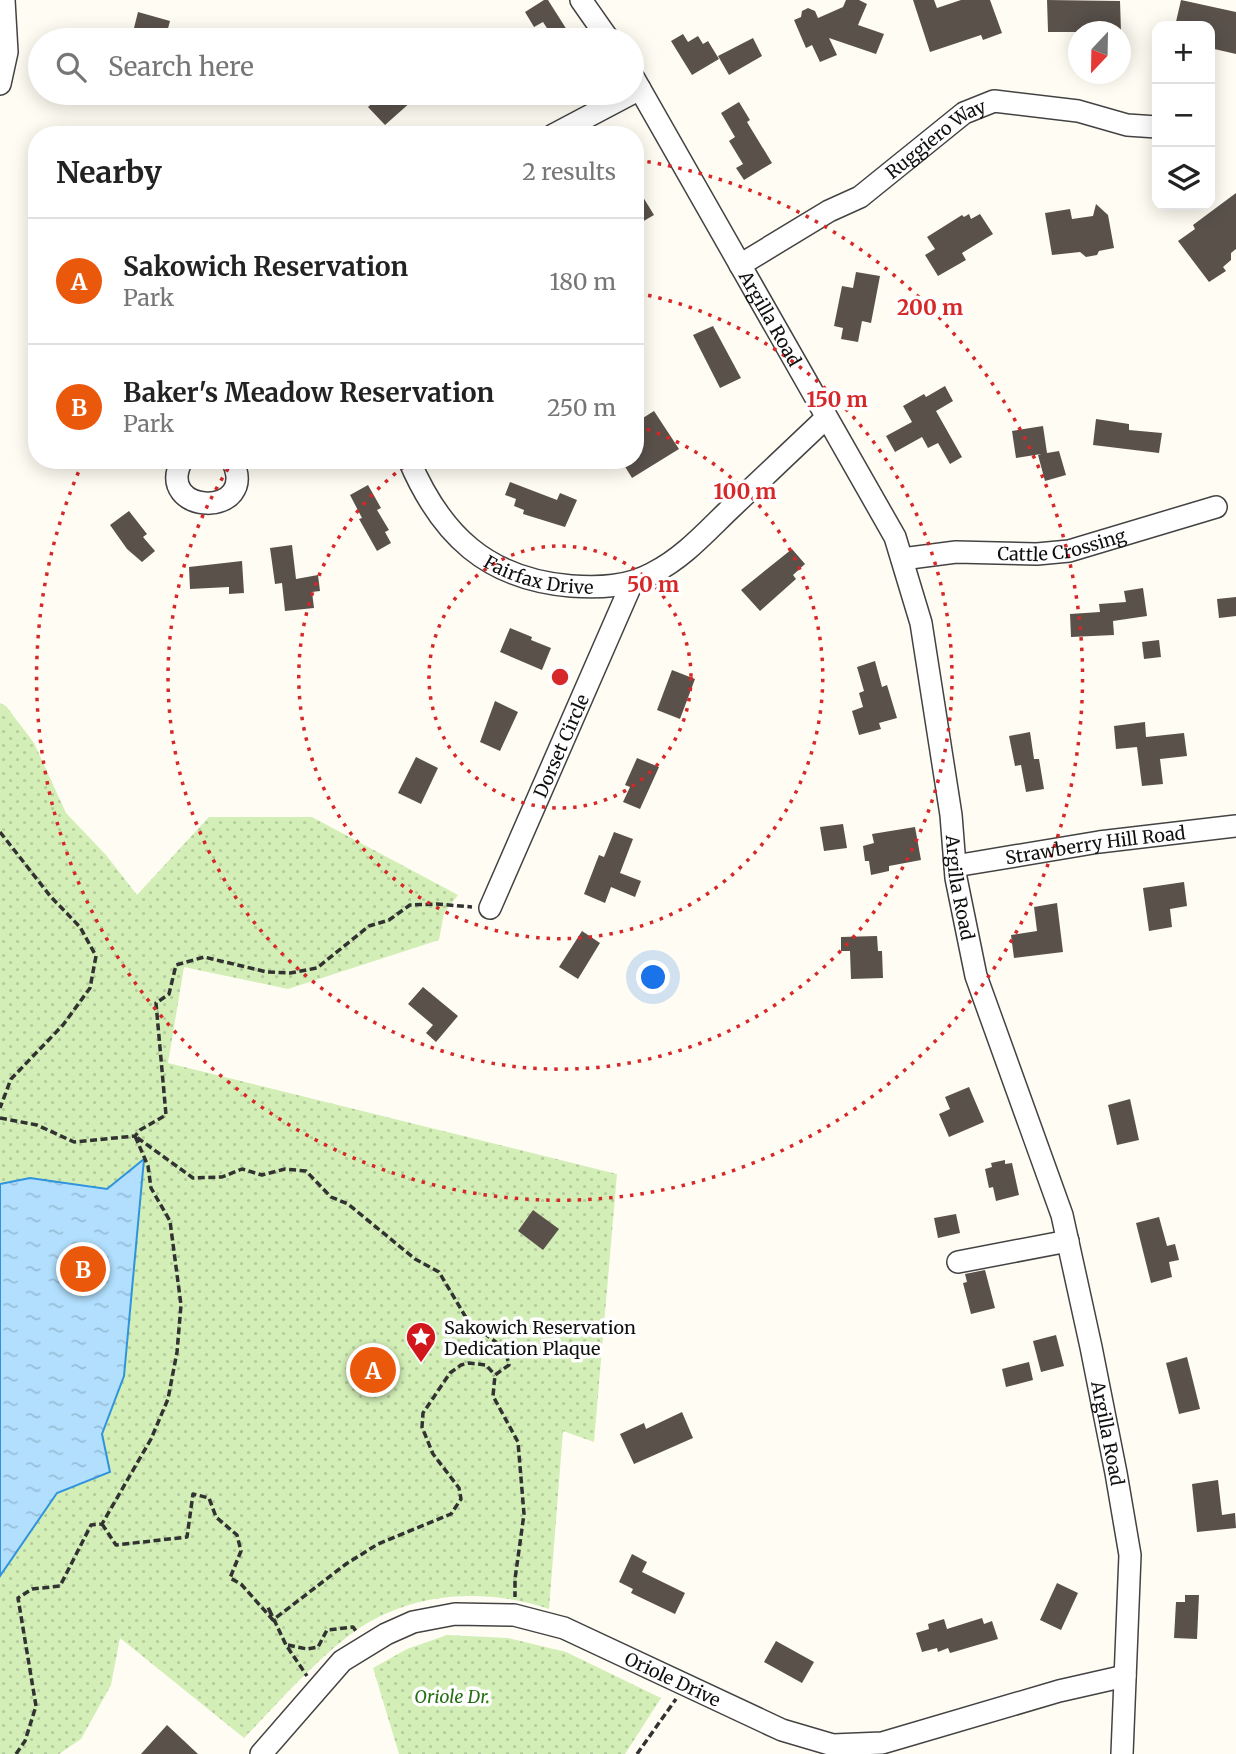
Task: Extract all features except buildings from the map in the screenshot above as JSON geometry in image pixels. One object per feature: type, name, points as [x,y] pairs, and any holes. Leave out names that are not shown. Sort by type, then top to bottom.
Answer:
[{"type":"street","points":[[0,84],[7,52],[4,0]]},
{"type":"street","points":[[581,0],[600,28]]},
{"type":"street","name":"Argilla Road","points":[[644,96],[895,537],[921,623],[951,815],[961,914],[976,976],[1062,1215],[1091,1347],[1130,1555],[1122,1754]]},
{"type":"street","name":"Ruggiero Way","points":[[740,265],[829,211],[860,197],[964,113],[994,101],[1078,111],[1127,125],[1152,127]]},
{"type":"street","points":[[567,126],[600,105]]},
{"type":"street","name":"Fairfax Drive","points":[[413,469],[443,519],[487,562],[529,580],[609,587],[632,583],[655,573],[692,545],[826,418]]},
{"type":"street","points":[[180,469],[178,478],[182,489],[190,499],[208,505],[220,502],[234,489],[237,477],[235,469]]},
{"type":"street","name":"Cattle Crossing","points":[[902,559],[956,552],[1037,554],[1069,551],[1216,507]]},
{"type":"street","name":"Dorset Circle","points":[[490,908],[632,583]]},
{"type":"street","name":"Strawberry Hill Road","points":[[955,866],[1099,842],[1236,826]]},
{"type":"street","points":[[958,1262],[1068,1241]]},
{"type":"street","name":"Oriole Drive","points":[[261,1754],[342,1661],[386,1634],[414,1622],[455,1614],[514,1615],[564,1628],[782,1730],[833,1745],[883,1743],[1059,1691],[1125,1676]]},
{"type":"path","points":[[0,832],[51,897],[80,927],[96,956],[90,988],[63,1026],[11,1079],[0,1108]]},
{"type":"path","points":[[135,1136],[140,1130],[166,1115],[156,1003],[169,994],[176,965],[204,957],[267,972],[290,974],[317,968],[369,926],[389,920],[410,905],[490,908]]},
{"type":"path","points":[[0,1118],[37,1125],[74,1142],[135,1136],[192,1178],[222,1177],[242,1170],[262,1175],[285,1169],[306,1171],[331,1197],[348,1204],[415,1259],[439,1272],[468,1321],[505,1349],[509,1365],[495,1375]]},
{"type":"path","points":[[102,1524],[151,1439],[168,1399],[177,1352],[181,1305],[170,1221],[151,1188],[148,1166],[135,1136]]},
{"type":"path","points":[[273,1620],[346,1564],[377,1544],[451,1514],[461,1499],[459,1488],[433,1454],[422,1427],[423,1413],[450,1373],[469,1363],[486,1365],[495,1375],[493,1396],[518,1442],[524,1514],[515,1579],[514,1615]]},
{"type":"path","points":[[102,1524],[116,1545],[187,1537],[193,1493],[209,1499],[216,1517],[237,1535],[242,1551],[230,1578],[241,1584],[273,1620]]},
{"type":"path","points":[[16,1754],[25,1741],[36,1706],[18,1598],[32,1588],[60,1586],[91,1525],[102,1524]]},
{"type":"path","points":[[273,1620],[268,1607],[286,1645],[316,1690]]},
{"type":"path","points":[[286,1645],[306,1649],[318,1647],[327,1630],[353,1627],[368,1646]]},
{"type":"path","points":[[636,1754],[660,1718],[688,1685]]},
{"type":"green space","points":[[0,703],[6,706],[34,743],[66,813],[106,855],[137,895],[209,817],[312,817],[458,895],[444,913],[439,940],[288,989],[184,967],[168,1063],[617,1174],[594,1442],[563,1431],[549,1609],[497,1597],[471,1596],[418,1602],[393,1610],[369,1622],[333,1648],[244,1738],[120,1638],[111,1685],[81,1739],[59,1754],[0,1754]]},
{"type":"green space","name":"Oriole Dr.","points":[[447,1635],[508,1638],[566,1652],[661,1698],[625,1754],[399,1754],[373,1668],[407,1649]]},
{"type":"water","points":[[144,1159],[124,1376],[102,1434],[110,1472],[57,1493],[0,1576],[0,1184],[30,1178],[107,1189]]},
{"type":"place","name":"Baker's Meadow Reservation","points":[[83,1269]]},
{"type":"place","name":"Sakowich Reservation Dedication Plaque","points":[[421,1364]]},
{"type":"place","name":"Sakowich Reservation","points":[[373,1370]]}]
